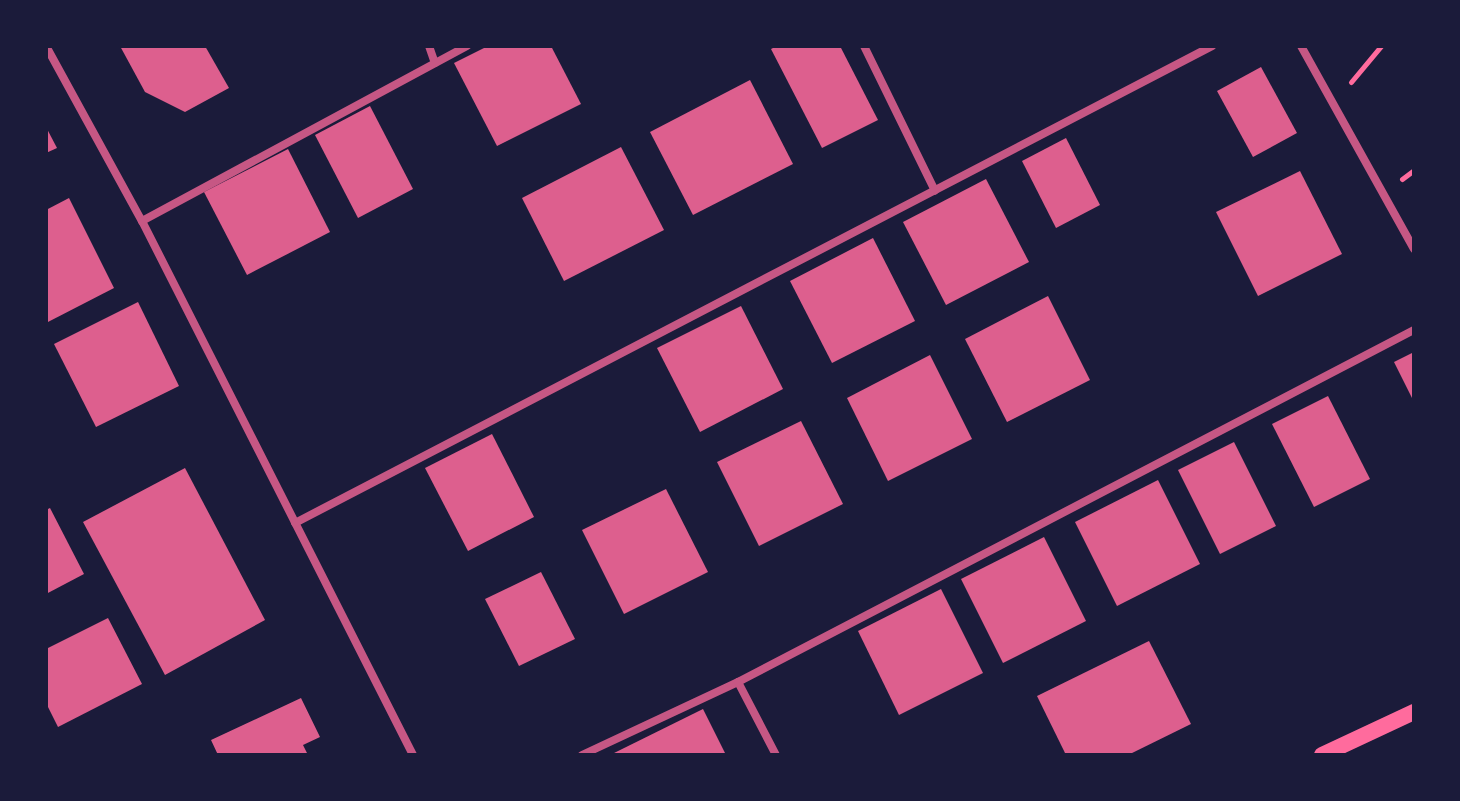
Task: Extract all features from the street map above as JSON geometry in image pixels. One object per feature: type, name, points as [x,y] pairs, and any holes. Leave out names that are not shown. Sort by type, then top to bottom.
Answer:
[{"type":"main road","points":[[1322,755],[1414,713]]},
{"type":"street","points":[[46,46],[142,221],[413,755]]},
{"type":"street","points":[[429,46],[435,63]]},
{"type":"street","points":[[142,221],[467,46]]},
{"type":"street","points":[[864,46],[935,191]]},
{"type":"street","points":[[295,523],[1212,46]]},
{"type":"street","points":[[1301,46],[1414,249]]},
{"type":"street","points":[[582,755],[738,682],[1414,330]]},
{"type":"street","points":[[738,682],[776,755]]},
{"type":"path","points":[[1332,103],[1381,46]]},
{"type":"building","points":[[120,46],[205,46],[229,88],[185,112],[145,92]]},
{"type":"building","points":[[488,46],[551,46],[581,104],[497,146],[454,63]]},
{"type":"building","points":[[777,46],[840,46],[878,120],[822,148],[771,49]]},
{"type":"building","points":[[1261,67],[1297,133],[1253,157],[1217,91]]},
{"type":"building","points":[[750,80],[793,164],[693,215],[650,132]]},
{"type":"building","points":[[370,106],[413,189],[358,218],[315,135]]},
{"type":"building","points":[[46,127],[57,148],[46,153]]},
{"type":"building","points":[[1066,138],[1100,205],[1056,228],[1022,161]]},
{"type":"building","points":[[621,147],[664,230],[564,281],[522,198]]},
{"type":"building","points":[[288,149],[330,232],[247,275],[204,192]]},
{"type":"building","points":[[1300,171],[1342,254],[1258,296],[1216,212]]},
{"type":"building","points":[[986,179],[1029,262],[946,305],[903,222]]},
{"type":"building","points":[[69,198],[114,288],[46,323],[46,210]]},
{"type":"building","points":[[873,238],[915,321],[832,363],[790,281]]},
{"type":"building","points":[[1048,296],[1090,380],[1007,422],[965,339]]},
{"type":"building","points":[[138,302],[179,386],[96,427],[54,344]]},
{"type":"building","points":[[741,306],[783,389],[700,432],[657,348]]},
{"type":"building","points":[[1414,352],[1414,402],[1394,362]]},
{"type":"building","points":[[930,355],[972,439],[888,481],[847,398]]},
{"type":"building","points":[[1328,396],[1370,479],[1314,507],[1272,424]]},
{"type":"building","points":[[801,421],[843,504],[759,546],[717,462]]},
{"type":"building","points":[[492,434],[534,517],[468,551],[425,468]]},
{"type":"building","points":[[1234,442],[1276,526],[1220,554],[1178,470]]},
{"type":"building","points":[[185,468],[265,620],[165,675],[83,522]]},
{"type":"building","points":[[1158,480],[1200,564],[1117,606],[1075,522]]},
{"type":"building","points":[[666,489],[708,572],[624,614],[582,530]]},
{"type":"building","points":[[50,508],[84,574],[46,594],[46,510]]},
{"type":"building","points":[[1044,537],[1086,621],[1003,663],[961,579]]},
{"type":"building","points":[[541,572],[575,639],[519,666],[485,599]]},
{"type":"building","points":[[941,589],[983,673],[899,715],[858,631]]},
{"type":"building","points":[[108,618],[142,684],[58,727],[46,703],[46,649]]},
{"type":"building","points":[[1149,641],[1191,724],[1128,755],[1066,755],[1037,696]]},
{"type":"building","points":[[301,698],[320,737],[303,745],[308,755],[218,755],[211,740]]},
{"type":"building","points":[[703,709],[726,755],[610,755]]}]
